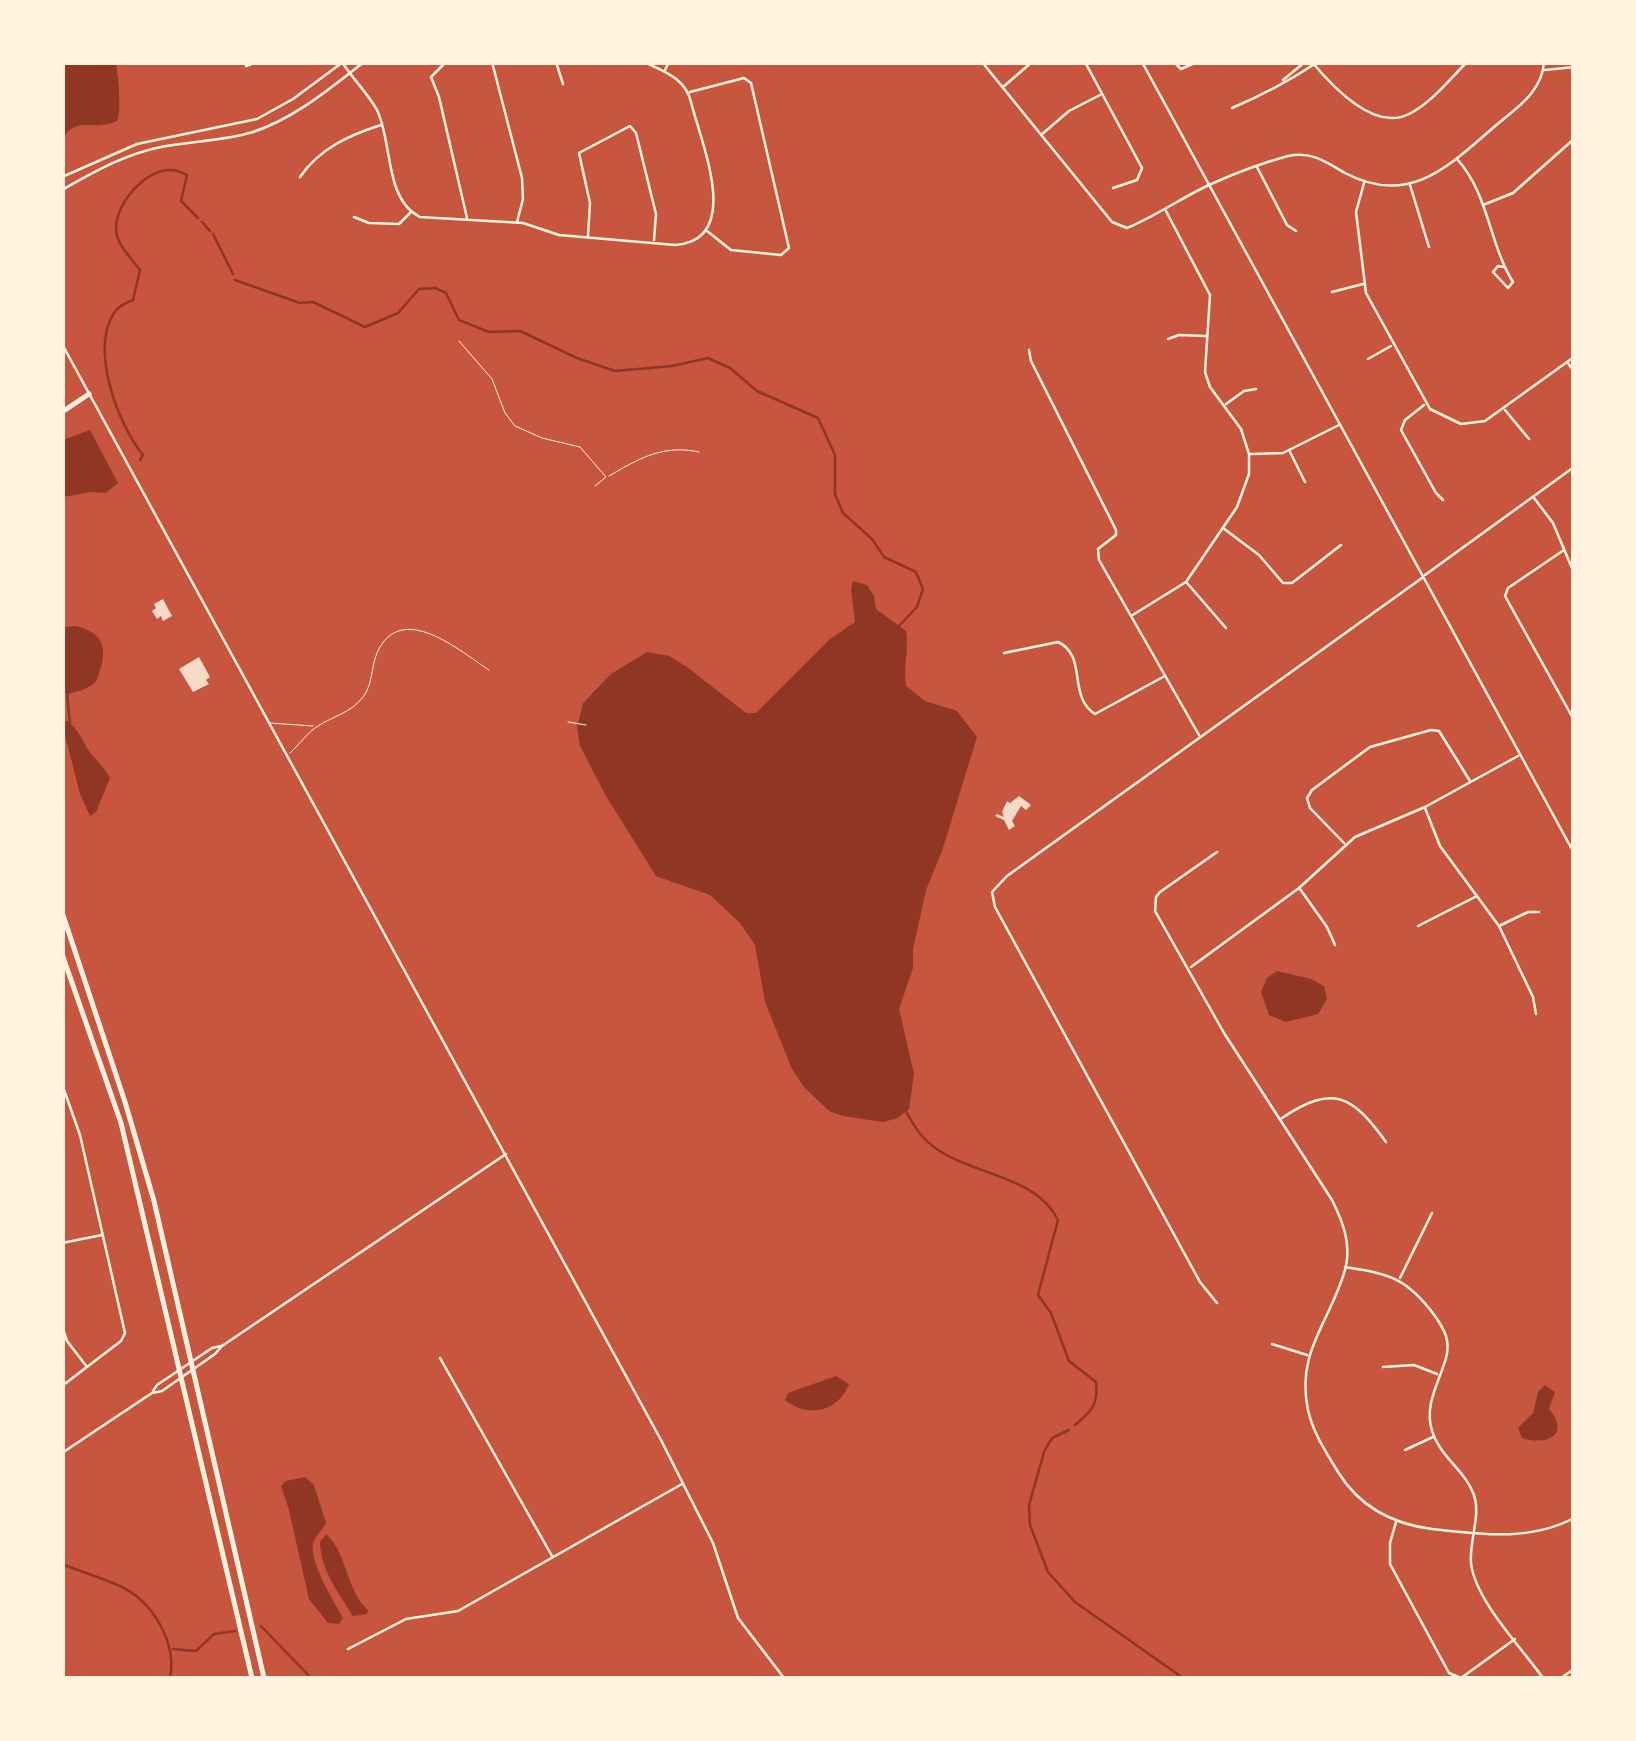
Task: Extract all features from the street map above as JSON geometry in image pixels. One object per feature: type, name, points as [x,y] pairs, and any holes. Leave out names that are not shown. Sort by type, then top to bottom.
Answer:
[{"type":"highway","points":[[62,412],[90,394]]},
{"type":"highway","points":[[62,912],[154,1201],[264,1678]]},
{"type":"highway","points":[[62,954],[121,1123],[252,1678]]},
{"type":"street","points":[[246,66],[257,62]]},
{"type":"street","points":[[62,190],[140,152],[235,136],[279,122],[364,62]]},
{"type":"street","points":[[446,62],[431,78],[468,219]]},
{"type":"street","points":[[492,62],[524,189],[516,223]]},
{"type":"street","points":[[556,62],[563,84]]},
{"type":"street","points":[[62,178],[136,144],[257,119],[293,99],[342,63],[374,105],[400,200],[411,212],[420,216],[516,223],[553,234],[686,244],[706,231],[715,200],[688,92],[678,79],[644,62]]},
{"type":"street","points":[[665,72],[669,62]]},
{"type":"street","points":[[982,62],[1116,226],[1127,228],[1208,185],[1286,157],[1310,155],[1365,181],[1409,184],[1441,172],[1527,99],[1544,70],[1544,62]]},
{"type":"street","points":[[1003,87],[1032,62]]},
{"type":"street","points":[[1085,62],[1142,168],[1137,180],[1113,188]]},
{"type":"street","points":[[1142,62],[1574,853]]},
{"type":"street","points":[[1174,62],[1181,70],[1197,62]]},
{"type":"street","points":[[1232,108],[1282,81],[1305,62]]},
{"type":"street","points":[[1282,81],[1292,79],[1312,64],[1358,105],[1393,118],[1405,116],[1426,103],[1467,62]]},
{"type":"street","points":[[1544,70],[1574,67]]},
{"type":"street","points":[[688,92],[744,78],[750,82],[790,248],[781,255],[736,251],[706,231]]},
{"type":"street","points":[[1041,135],[1069,111],[1102,94]]},
{"type":"street","points":[[300,177],[341,140],[382,125]]},
{"type":"street","points":[[588,237],[590,204],[578,153],[630,126],[636,133],[656,214],[654,242]]},
{"type":"street","points":[[1483,205],[1513,193],[1574,139]]},
{"type":"street","points":[[1458,159],[1472,175],[1504,267],[1513,282],[1508,288],[1493,272],[1498,266],[1504,267]]},
{"type":"street","points":[[1257,168],[1287,224],[1296,231]]},
{"type":"street","points":[[1365,181],[1356,212],[1364,283],[1371,306],[1425,404],[1445,419],[1460,424],[1485,421],[1574,357]]},
{"type":"street","points":[[1409,184],[1429,247]]},
{"type":"street","points":[[1131,616],[1186,582],[1245,489],[1249,454],[1241,429],[1210,386],[1205,372],[1210,295],[1165,210]]},
{"type":"street","points":[[354,217],[369,223],[399,224],[411,212]]},
{"type":"street","points":[[1332,292],[1364,283]]},
{"type":"street","points":[[1168,339],[1207,336]]},
{"type":"street","points":[[62,344],[684,1484],[713,1543],[738,1618],[784,1678]]},
{"type":"street","points":[[1368,359],[1393,345]]},
{"type":"street","points":[[1029,350],[1116,530],[1116,535],[1097,554],[1200,736]]},
{"type":"street","points":[[1567,362],[1574,372]]},
{"type":"street","points":[[1225,405],[1244,391],[1256,389]]},
{"type":"street","points":[[1425,404],[1405,420],[1401,430],[1443,500]]},
{"type":"street","points":[[1504,409],[1529,439]]},
{"type":"street","points":[[1249,454],[1289,451],[1338,425]]},
{"type":"street","points":[[1289,451],[1305,482]]},
{"type":"street","points":[[1217,1303],[1200,1282],[995,907],[992,892],[1007,876],[1574,467]]},
{"type":"street","points":[[1534,498],[1553,523],[1574,574]]},
{"type":"street","points":[[1223,528],[1258,555],[1282,583],[1292,583],[1341,545]]},
{"type":"street","points":[[1564,550],[1508,588],[1505,596],[1574,720]]},
{"type":"street","points":[[1186,582],[1226,628]]},
{"type":"street","points":[[1004,654],[1052,642],[1065,645],[1076,662],[1076,683],[1083,703],[1094,714],[1164,676]]},
{"type":"street","points":[[1346,844],[1310,808],[1308,798],[1312,790],[1370,747],[1440,730],[1470,782]]},
{"type":"street","points":[[1190,968],[1300,888],[1346,844],[1378,825],[1425,807],[1519,755]]},
{"type":"street","points":[[1425,807],[1440,846],[1499,926],[1533,997],[1536,1014]]},
{"type":"street","points":[[1218,852],[1156,897],[1155,911],[1224,1033],[1340,1218],[1346,1244],[1345,1267],[1308,1355],[1305,1389],[1315,1433],[1353,1493],[1397,1521],[1473,1533],[1524,1534],[1574,1518]]},
{"type":"street","points":[[1300,888],[1336,944]]},
{"type":"street","points":[[1418,926],[1477,896]]},
{"type":"street","points":[[1499,926],[1528,912],[1539,912]]},
{"type":"street","points":[[62,1084],[80,1134],[126,1333],[62,1386]]},
{"type":"street","points":[[1280,1119],[1311,1100],[1338,1098],[1363,1113],[1386,1142]]},
{"type":"street","points":[[62,1453],[152,1393],[162,1391],[222,1346],[506,1154]]},
{"type":"street","points":[[1400,1280],[1432,1213]]},
{"type":"street","points":[[62,1243],[103,1234]]},
{"type":"street","points":[[1345,1267],[1400,1280],[1416,1290],[1444,1328],[1448,1348],[1430,1410],[1435,1437],[1472,1491],[1476,1505],[1470,1558],[1478,1587],[1543,1678]]},
{"type":"street","points":[[62,1326],[88,1367]]},
{"type":"street","points":[[1272,1344],[1308,1355]]},
{"type":"street","points":[[152,1393],[157,1385],[212,1348],[222,1346]]},
{"type":"street","points":[[440,1358],[553,1558]]},
{"type":"street","points":[[1383,1367],[1414,1365],[1438,1374]]},
{"type":"street","points":[[1405,1450],[1435,1437]]},
{"type":"street","points":[[348,1649],[406,1619],[458,1611],[684,1484]]},
{"type":"street","points":[[1397,1521],[1390,1543],[1390,1564],[1449,1673],[1461,1678],[1515,1639]]},
{"type":"street","points":[[1560,1678],[1574,1670]]},
{"type":"lane","points":[[459,342],[492,379],[505,413],[516,426],[580,448],[606,477]]},
{"type":"lane","points":[[595,486],[644,454],[698,452]]},
{"type":"lane","points":[[288,756],[316,726],[340,716],[364,695],[380,647],[405,631],[440,636],[489,670]]},
{"type":"lane","points":[[270,722],[316,726]]},
{"type":"path","points":[[568,722],[586,726]]},
{"type":"shaded area","points":[[65,62],[116,63],[117,121],[80,125],[63,138]]},
{"type":"shaded area","points":[[90,430],[118,483],[106,493],[63,497],[63,440]]},
{"type":"shaded area","points":[[853,581],[867,585],[876,609],[906,631],[906,686],[925,701],[957,711],[977,737],[926,890],[913,949],[913,968],[899,1009],[914,1074],[909,1109],[898,1118],[883,1122],[829,1111],[804,1087],[792,1069],[765,1002],[755,945],[740,923],[710,895],[656,876],[606,796],[580,746],[577,727],[583,703],[611,674],[647,652],[669,656],[746,713],[756,713],[830,639],[855,622]]},
{"type":"shaded area","points":[[76,626],[97,636],[103,647],[102,661],[94,683],[68,694],[63,691],[63,627]]},
{"type":"shaded area","points":[[67,721],[110,778],[96,812],[90,816],[80,794],[63,727]]},
{"type":"shaded area","points":[[1277,971],[1324,986],[1327,999],[1318,1014],[1286,1022],[1269,1015],[1261,992],[1267,978]]},
{"type":"shaded area","points":[[836,1376],[849,1384],[830,1406],[803,1409],[785,1400],[788,1393]]},
{"type":"shaded area","points":[[1545,1385],[1555,1392],[1549,1409],[1557,1432],[1547,1439],[1522,1438],[1518,1428],[1533,1413],[1538,1392]]},
{"type":"shaded area","points":[[305,1477],[314,1485],[326,1523],[314,1540],[313,1551],[323,1582],[343,1618],[339,1624],[328,1623],[309,1599],[281,1486]]},
{"type":"shaded area","points":[[326,1534],[339,1552],[367,1614],[353,1616],[332,1581],[321,1552],[320,1542]]},
{"type":"building","points":[[163,599],[172,616],[163,621],[152,611],[156,608],[154,604]]},
{"type":"building","points":[[199,657],[210,677],[206,680],[209,684],[193,692],[179,669]]},
{"type":"building","points":[[1019,796],[1031,805],[1026,810],[1021,806],[1012,821],[1015,826],[1009,830],[1004,820],[995,816],[1004,817],[1007,801]]},
{"type":"waterway","points":[[140,460],[143,455],[117,406],[106,366],[107,329],[116,311],[133,300],[140,270],[119,240],[117,219],[134,189],[152,175],[172,170],[187,175],[181,201],[198,218]]},
{"type":"waterway","points":[[202,222],[210,231]]},
{"type":"waterway","points":[[213,234],[233,274]]},
{"type":"waterway","points":[[235,280],[300,303],[313,302],[365,327],[398,313],[419,289],[435,288],[446,293],[459,320],[489,332],[520,331],[615,371],[708,358],[730,368],[757,391],[818,418],[835,455],[835,494],[843,513],[872,539],[884,557],[916,572],[923,589],[917,607],[897,628]]},
{"type":"waterway","points":[[67,693],[70,724]]},
{"type":"waterway","points":[[905,1110],[919,1133],[937,1149],[1031,1191],[1058,1220],[1038,1295],[1051,1313],[1069,1361],[1096,1382],[1093,1407],[1075,1425]]},
{"type":"waterway","points":[[1045,1450],[1052,1438],[1069,1430]]},
{"type":"waterway","points":[[1044,1452],[1029,1505],[1030,1525],[1048,1572],[1075,1602],[1183,1678]]},
{"type":"waterway","points":[[62,1564],[122,1587],[144,1603],[166,1638],[170,1678]]},
{"type":"waterway","points":[[261,1626],[311,1678]]},
{"type":"waterway","points":[[173,1649],[196,1651],[214,1634],[235,1631]]}]
